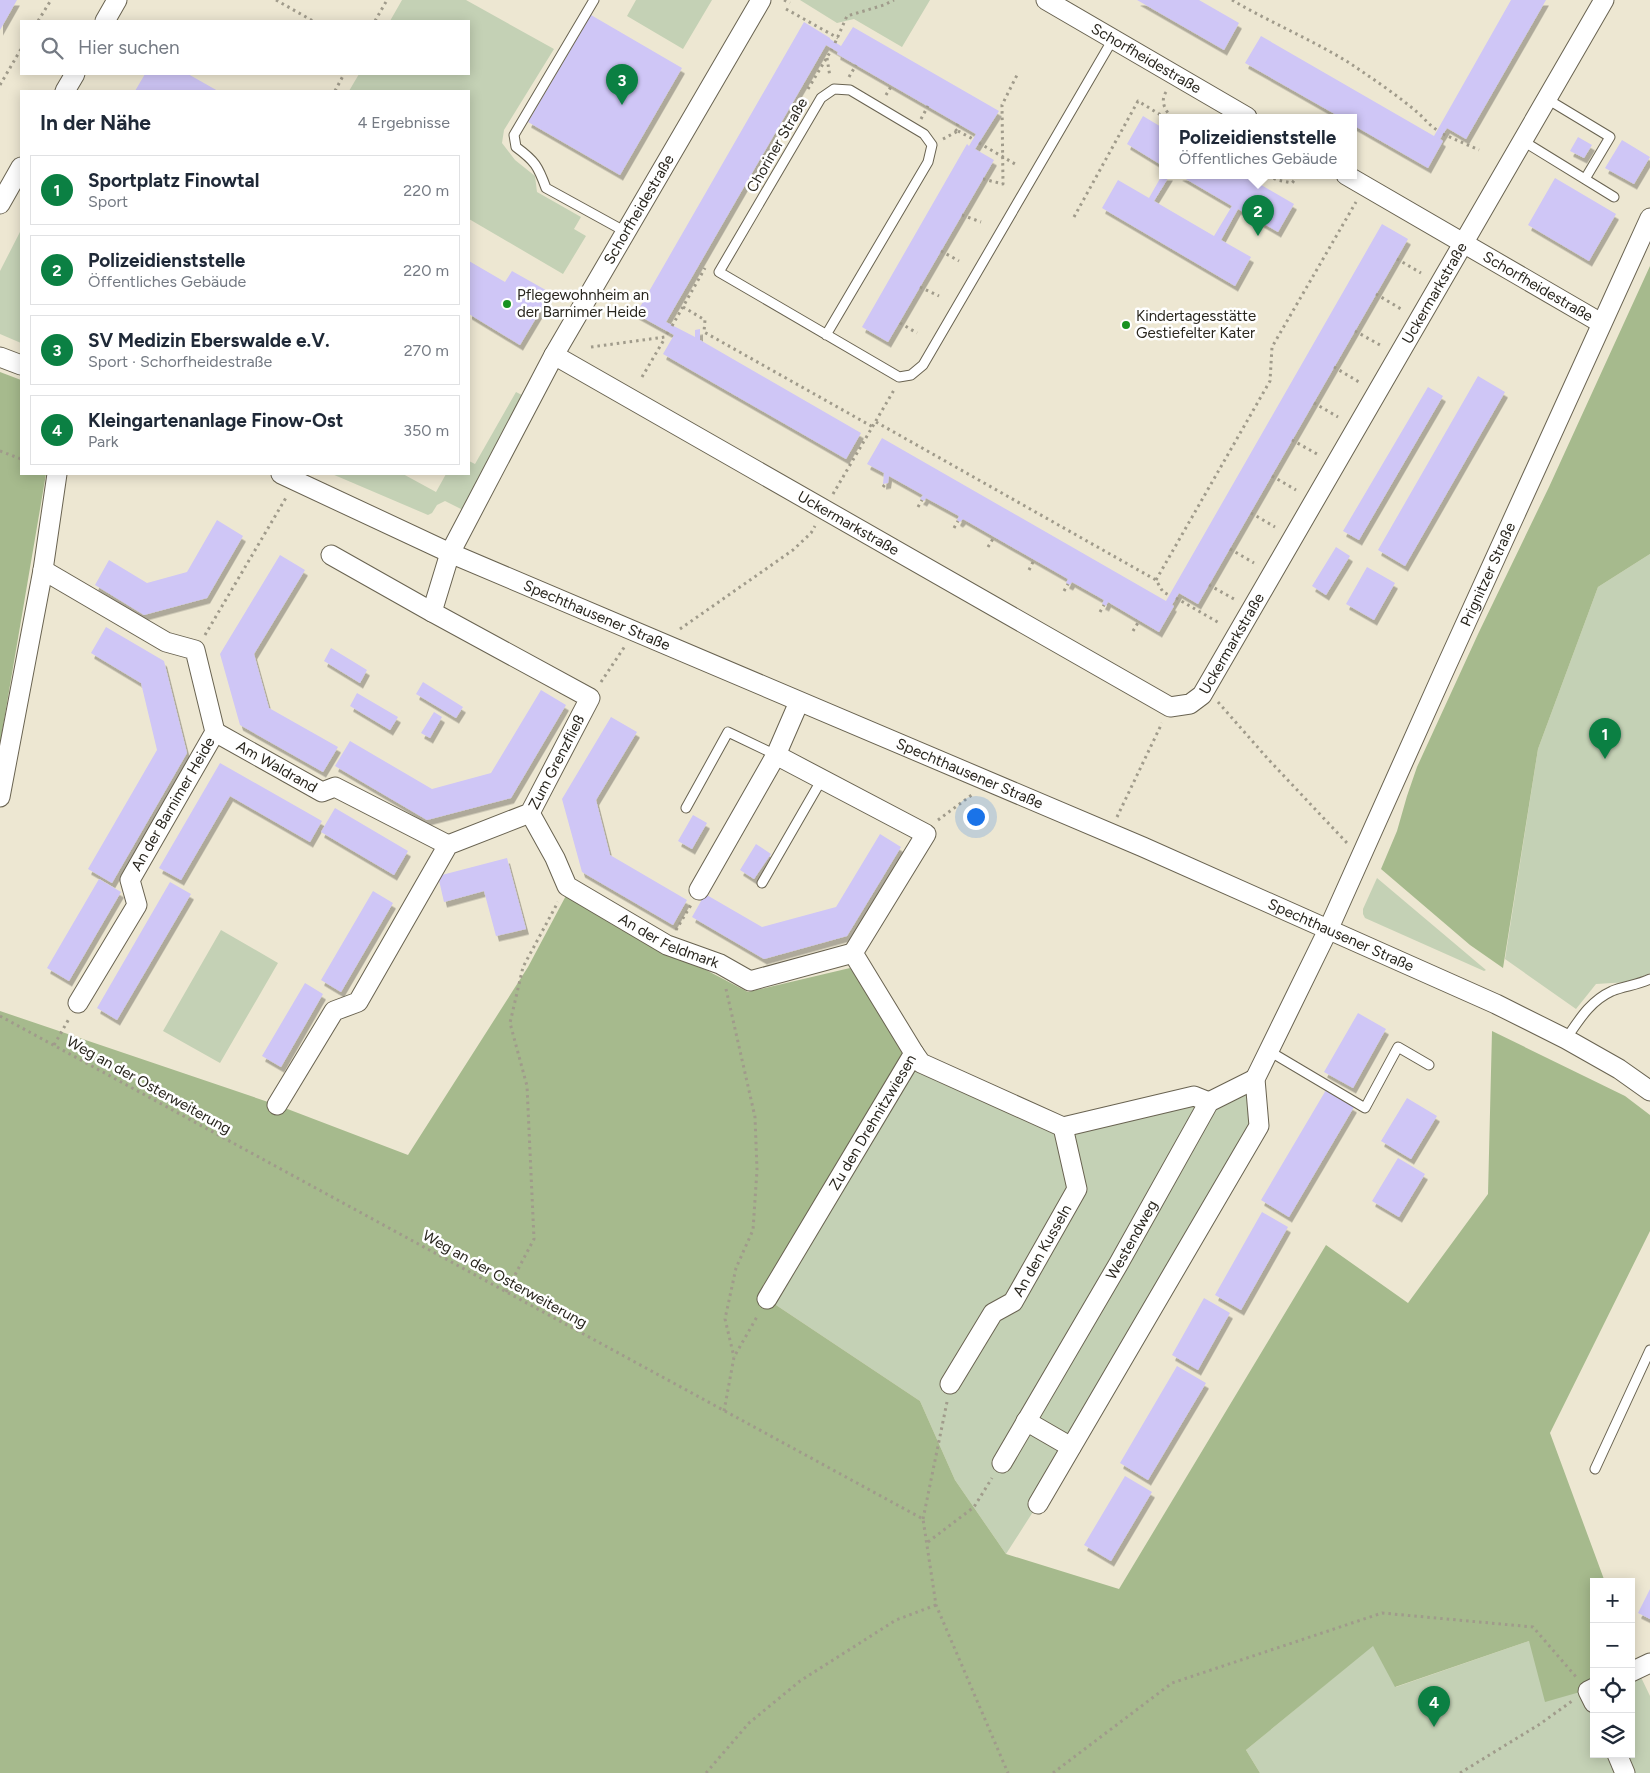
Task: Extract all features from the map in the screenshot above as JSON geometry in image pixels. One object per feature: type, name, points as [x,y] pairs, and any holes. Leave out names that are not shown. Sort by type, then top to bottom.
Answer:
[{"type":"street","points":[[106,20],[117,0]]},
{"type":"street","name":"Schorfheidestraße","points":[[450,554],[554,355],[761,0]]},
{"type":"street","name":"Schorfheidestraße","points":[[1046,0],[1242,114]]},
{"type":"street","name":"Uckermarkstraße","points":[[554,355],[1170,707],[1190,704],[1202,695],[1604,0]]},
{"type":"street","points":[[65,90],[74,75]]},
{"type":"street","points":[[0,204],[12,171]]},
{"type":"street","name":"Schorfheidestraße","points":[[1353,179],[1601,323]]},
{"type":"street","name":"Prignitzer Straße","points":[[1328,930],[1650,218]]},
{"type":"street","points":[[0,357],[20,365]]},
{"type":"street","points":[[0,797],[43,570],[57,475]]},
{"type":"street","name":"Spechthausener Straße","points":[[288,477],[450,554],[1189,867],[1496,1004],[1566,1039],[1619,1069],[1650,1091]]},
{"type":"street","points":[[331,555],[432,612],[450,554]]},
{"type":"street","points":[[43,570],[166,642],[195,650]]},
{"type":"street","name":"Zum Grenzfließ","points":[[432,612],[590,698],[530,812],[448,845]]},
{"type":"street","name":"An der Barnimer Heide","points":[[78,1003],[136,905],[130,880],[215,732],[195,650]]},
{"type":"street","points":[[699,890],[776,754],[799,702]]},
{"type":"street","name":"Am Waldrand","points":[[215,732],[322,792],[336,787],[448,845]]},
{"type":"street","points":[[776,754],[926,834],[853,953]]},
{"type":"street","points":[[530,812],[555,858],[567,886]]},
{"type":"street","points":[[277,1105],[334,1011],[358,1002],[448,845]]},
{"type":"street","name":"An der Feldmark","points":[[567,886],[667,945],[720,964],[750,981],[853,953]]},
{"type":"street","points":[[1038,1504],[1259,1126],[1255,1079],[1328,930]]},
{"type":"street","name":"Zu den Drehnitzwiesen","points":[[767,1299],[914,1054],[853,953]]},
{"type":"street","points":[[914,1054],[921,1063],[1063,1127],[1194,1096],[1209,1102],[1255,1079]]},
{"type":"street","name":"Westendweg","points":[[1002,1463],[1119,1263],[1209,1102]]},
{"type":"street","name":"An den Kusseln","points":[[950,1384],[993,1313],[1013,1302],[1077,1189],[1063,1127]]},
{"type":"street","points":[[1026,1421],[1071,1447]]},
{"type":"street","points":[[1635,1670],[1650,1663]]},
{"type":"street","points":[[1619,1758],[1625,1773]]},
{"type":"lane","points":[[594,0],[514,135],[516,148],[533,160],[546,188],[626,232]]},
{"type":"lane","name":"Choriner Straße","points":[[826,335],[928,162],[932,145],[924,134],[850,90],[834,89],[821,98],[719,272],[826,335],[899,377],[912,375],[923,365],[1113,39]]},
{"type":"lane","points":[[1547,99],[1610,136],[1585,179]]},
{"type":"lane","points":[[1522,141],[1614,197]]},
{"type":"lane","points":[[686,808],[728,732],[776,754]]},
{"type":"lane","points":[[762,883],[822,779]]},
{"type":"lane","points":[[1566,1039],[1583,1013],[1597,999],[1613,990],[1642,983],[1650,979]]},
{"type":"lane","points":[[1269,1051],[1365,1108],[1398,1047],[1429,1065]]},
{"type":"lane","points":[[1595,1468],[1650,1350]]},
{"type":"path","points":[[39,20],[51,0]]},
{"type":"path","points":[[276,0],[311,20]]},
{"type":"path","points":[[376,20],[388,0]]},
{"type":"path","points":[[784,0],[790,3]]},
{"type":"path","points":[[835,42],[847,16],[884,5],[894,0]]},
{"type":"path","points":[[1232,0],[1352,64],[1437,130]]},
{"type":"path","points":[[786,10],[838,38]]},
{"type":"path","points":[[0,85],[20,51]]},
{"type":"path","points":[[336,90],[343,75]]},
{"type":"path","points":[[982,179],[1003,184],[1002,105],[1017,75]]},
{"type":"path","points":[[1166,92],[1163,102],[1168,114]]},
{"type":"path","points":[[1074,217],[1138,101],[1159,114]]},
{"type":"path","points":[[958,124],[955,129],[973,139]]},
{"type":"path","points":[[1444,134],[1479,150]]},
{"type":"path","points":[[979,143],[1015,164]]},
{"type":"path","points":[[1275,179],[1292,183],[1295,179]]},
{"type":"path","points":[[1156,580],[1270,382],[1272,347],[1365,186]]},
{"type":"path","points":[[962,215],[981,222]]},
{"type":"path","points":[[941,251],[958,261]]},
{"type":"path","points":[[1397,259],[1421,273]]},
{"type":"path","points":[[920,287],[938,296]]},
{"type":"path","points":[[1376,294],[1401,308]]},
{"type":"path","points":[[683,307],[705,320],[704,332],[873,427]]},
{"type":"path","points":[[900,323],[917,333]]},
{"type":"path","points":[[1355,331],[1380,345]]},
{"type":"path","points":[[642,377],[668,332]]},
{"type":"path","points":[[591,347],[665,337]]},
{"type":"path","points":[[1334,367],[1359,382]]},
{"type":"path","points":[[661,642],[793,550],[810,533],[896,387]]},
{"type":"path","points":[[1314,403],[1338,417]]},
{"type":"path","points":[[876,422],[1156,580],[1163,592],[1169,595]]},
{"type":"path","points":[[1292,440],[1317,454]]},
{"type":"path","points":[[0,451],[20,459]]},
{"type":"path","points":[[1272,476],[1296,490]]},
{"type":"path","points":[[195,650],[282,507],[288,477]]},
{"type":"path","points":[[918,507],[922,500]]},
{"type":"path","points":[[1250,513],[1275,527]]},
{"type":"path","points":[[954,528],[958,521]]},
{"type":"path","points":[[988,547],[994,537]]},
{"type":"path","points":[[1230,549],[1254,563]]},
{"type":"path","points":[[1028,570],[1034,560]]},
{"type":"path","points":[[1064,591],[1068,584]]},
{"type":"path","points":[[1209,585],[1234,599]]},
{"type":"path","points":[[1176,598],[1237,633]]},
{"type":"path","points":[[1100,612],[1104,605]]},
{"type":"path","points":[[1133,631],[1139,620]]},
{"type":"path","points":[[590,698],[635,631]]},
{"type":"path","points":[[1210,680],[1215,699],[1268,759],[1360,857]]},
{"type":"path","points":[[1109,833],[1170,707]]},
{"type":"path","points":[[926,834],[940,818],[990,782]]},
{"type":"path","points":[[506,1292],[534,1239],[527,1086],[510,1023],[523,967],[567,886]]},
{"type":"path","points":[[667,945],[699,890]]},
{"type":"path","points":[[720,964],[755,1118],[757,1170],[753,1230],[736,1268],[725,1319],[734,1357]]},
{"type":"path","points":[[54,1045],[78,1003]]},
{"type":"path","name":"Weg an der Osterweiterung","points":[[0,1016],[923,1519]]},
{"type":"path","points":[[724,1411],[734,1357],[767,1299]]},
{"type":"path","points":[[950,1384],[923,1519],[928,1542],[936,1605],[1008,1773]]},
{"type":"path","points":[[928,1542],[974,1507],[1002,1463]]},
{"type":"path","points":[[706,1773],[749,1723],[800,1681],[896,1620],[936,1605]]},
{"type":"path","points":[[1053,1773],[1172,1683],[1382,1613],[1533,1627],[1590,1692]]},
{"type":"path","points":[[1460,1773],[1590,1695]]},
{"type":"green space","points":[[402,0],[466,0],[554,49],[504,130],[502,143],[515,160],[535,176],[537,192],[581,217],[574,229],[586,236],[563,274],[470,220],[470,90],[350,90],[358,75],[470,75],[470,20],[391,20]]},
{"type":"green space","points":[[636,0],[712,0],[683,49],[627,16]]},
{"type":"green space","points":[[800,0],[930,0],[902,47],[854,19],[837,23]]},
{"type":"green space","points":[[20,232],[20,343],[0,334],[0,271]]},
{"type":"green space","points":[[1650,266],[1650,554],[1598,587],[1538,749],[1503,968],[1470,945],[1381,869],[1397,831],[1417,767],[1549,487]]},
{"type":"green space","points":[[0,372],[20,380],[20,475],[46,475],[0,744]]},
{"type":"green space","points":[[516,392],[528,398],[467,512],[445,501],[437,505],[432,513],[428,515],[334,475],[405,475],[436,492],[445,475],[470,475],[470,462],[475,464]]},
{"type":"green space","points":[[1650,554],[1650,973],[1629,982],[1596,984],[1576,1009],[1505,959],[1538,749],[1598,587]]},
{"type":"green space","points":[[1377,878],[1486,970],[1484,971],[1365,918],[1363,909]]},
{"type":"green space","points":[[569,890],[666,949],[748,992],[850,968],[914,1053],[767,1299],[920,1401],[955,1480],[1006,1554],[1119,1589],[1326,1245],[1408,1303],[1488,1194],[1492,1031],[1625,1096],[1650,1115],[1650,1231],[1550,1433],[1604,1578],[1590,1578],[1590,1689],[1545,1702],[1529,1641],[1395,1687],[1373,1646],[1246,1750],[1260,1773],[0,1773],[0,1011],[277,1105],[408,1155],[528,967]]},
{"type":"green space","points":[[221,930],[278,963],[220,1063],[163,1031]]},
{"type":"green space","points":[[914,1053],[1063,1127],[1194,1096],[1255,1079],[1259,1126],[1038,1504],[1006,1554],[955,1480],[920,1401],[767,1299]]},
{"type":"green space","points":[[1529,1641],[1590,1685],[1590,1758],[1635,1758],[1635,1670],[1637,1669],[1650,1696],[1650,1773],[1260,1773],[1246,1750],[1373,1645],[1396,1687]]},
{"type":"building","points":[[0,0],[17,0],[0,30]]},
{"type":"building","points":[[1137,0],[1199,0],[1239,23],[1224,50]]},
{"type":"building","points":[[1511,0],[1546,0],[1466,139],[1447,128],[1440,139],[1443,141],[1428,168],[1357,127],[1357,114],[1335,114],[1245,63],[1261,36],[1434,136]]},
{"type":"building","points":[[591,15],[682,68],[620,175],[528,122]]},
{"type":"building","points":[[804,22],[841,46],[853,27],[999,111],[975,149],[994,160],[888,342],[862,327],[967,144],[969,146],[976,134],[837,54],[838,52],[826,45],[666,322],[695,337],[695,330],[700,329],[700,340],[861,433],[846,459],[663,354],[674,335],[636,314]]},
{"type":"building","points":[[144,75],[190,75],[216,90],[136,90]]},
{"type":"building","points":[[1143,116],[1159,126],[1159,164],[1127,144]]},
{"type":"building","points":[[1578,137],[1592,145],[1584,158],[1570,151]]},
{"type":"building","points":[[1622,140],[1650,157],[1634,184],[1605,168]]},
{"type":"building","points":[[1555,178],[1616,214],[1589,261],[1528,225]]},
{"type":"building","points":[[1160,179],[1168,179],[1154,201],[1214,236],[1232,206],[1186,179],[1251,179],[1294,204],[1278,232],[1238,209],[1221,240],[1251,257],[1235,286],[1102,208],[1118,180],[1149,198]]},
{"type":"building","points":[[1382,224],[1408,239],[1198,604],[1179,593],[1159,632],[1108,602],[1106,606],[1102,604],[1104,600],[1072,582],[1070,585],[1066,583],[1068,579],[963,519],[960,522],[958,521],[959,516],[926,498],[924,501],[920,499],[923,495],[889,476],[888,483],[883,484],[884,473],[867,464],[882,438],[1166,601]]},
{"type":"building","name":"Pflegewohnheim an der Barnimer Heide","points":[[470,262],[505,282],[512,271],[551,293],[520,345],[470,315]]},
{"type":"building","points":[[1478,376],[1505,392],[1405,566],[1378,550]]},
{"type":"building","points":[[1428,387],[1443,396],[1359,540],[1343,531]]},
{"type":"building","points":[[217,520],[243,536],[207,598],[144,615],[95,585],[109,560],[147,583],[187,572]]},
{"type":"building","points":[[1336,547],[1350,556],[1326,595],[1312,586]]},
{"type":"building","points":[[280,555],[305,570],[254,654],[269,708],[338,747],[323,772],[240,725],[220,654]]},
{"type":"building","points":[[1367,567],[1395,583],[1374,620],[1346,604]]},
{"type":"building","points":[[106,627],[164,661],[187,753],[112,883],[88,869],[157,750],[141,683],[91,653]]},
{"type":"building","points":[[331,648],[367,670],[360,683],[324,661]]},
{"type":"building","points":[[423,682],[463,707],[456,718],[416,694]]},
{"type":"building","points":[[541,690],[566,705],[511,798],[427,820],[335,766],[350,741],[432,789],[491,773]]},
{"type":"building","points":[[357,693],[398,717],[390,730],[350,706]]},
{"type":"building","points":[[434,712],[442,717],[430,738],[421,733]]},
{"type":"building","points":[[611,717],[637,732],[596,800],[610,855],[687,900],[673,925],[582,872],[562,799]]},
{"type":"building","points":[[220,763],[322,821],[310,842],[230,796],[181,880],[159,868]]},
{"type":"building","points":[[335,808],[408,851],[394,875],[321,832]]},
{"type":"building","points":[[693,815],[707,823],[692,849],[678,841]]},
{"type":"building","points":[[880,834],[901,847],[847,936],[764,959],[692,917],[705,894],[762,927],[836,907]]},
{"type":"building","points":[[756,844],[771,854],[754,879],[740,870]]},
{"type":"building","points":[[507,858],[526,929],[496,936],[484,891],[444,902],[438,876]]},
{"type":"building","points":[[99,879],[121,892],[69,981],[47,968]]},
{"type":"building","points":[[170,882],[191,894],[117,1020],[97,1008]]},
{"type":"building","points":[[373,891],[393,903],[341,992],[321,980]]},
{"type":"building","points":[[305,983],[323,994],[281,1067],[262,1056]]},
{"type":"building","points":[[1358,1013],[1386,1029],[1353,1088],[1324,1072]]},
{"type":"building","points":[[1326,1090],[1354,1107],[1289,1217],[1261,1200]]},
{"type":"building","points":[[1407,1098],[1437,1116],[1411,1159],[1381,1141]]},
{"type":"building","points":[[1398,1158],[1425,1174],[1399,1217],[1372,1201]]},
{"type":"building","points":[[1262,1212],[1288,1227],[1241,1310],[1215,1295]]},
{"type":"building","points":[[1204,1298],[1230,1313],[1198,1370],[1172,1355]]},
{"type":"building","points":[[1177,1366],[1206,1383],[1148,1480],[1120,1463]]},
{"type":"building","points":[[1125,1476],[1152,1492],[1111,1561],[1084,1545]]},
{"type":"building","points":[[1650,1589],[1650,1619],[1638,1613]]},
{"type":"place","name":"SV Medizin Eberswalde e.V.","points":[[622,105]]},
{"type":"place","name":"Polizeidienststelle","points":[[1258,236]]},
{"type":"place","name":"Pflegewohnheim an der Barnimer Heide","points":[[507,304]]},
{"type":"place","name":"Kindertagesstätte Gestiefelter Kater","points":[[1126,325]]},
{"type":"place","name":"Sportplatz Finowtal","points":[[1605,759]]},
{"type":"place","name":"Kleingartenanlage Finow-Ost","points":[[1434,1727]]}]
